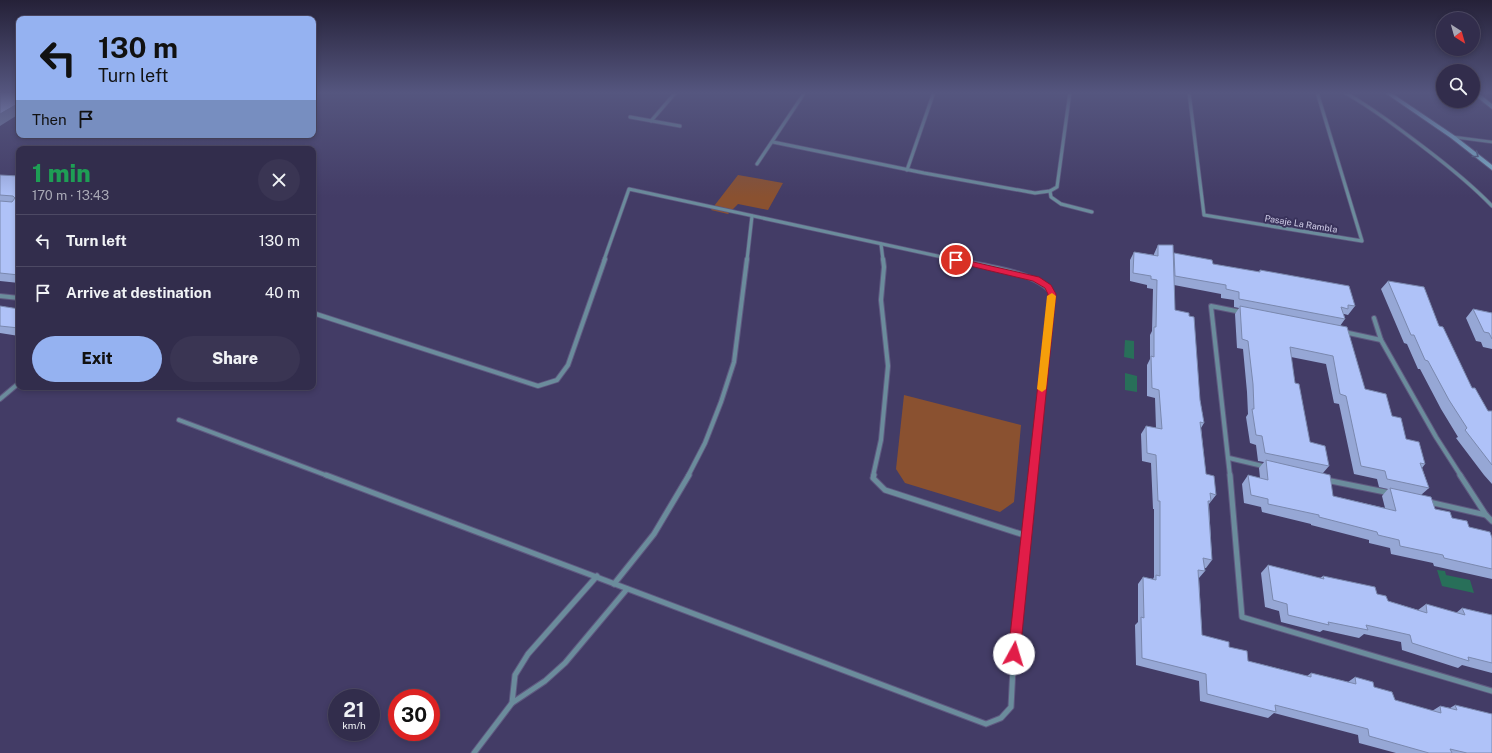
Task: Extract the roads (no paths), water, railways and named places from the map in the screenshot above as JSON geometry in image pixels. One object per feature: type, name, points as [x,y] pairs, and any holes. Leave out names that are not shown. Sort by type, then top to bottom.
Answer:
[{"type":"street","points":[[757,164],[783,127]]},
{"type":"street","points":[[907,170],[922,127]]},
{"type":"street","points":[[773,142],[907,170],[1035,193],[1050,191],[1057,188],[1065,127]]},
{"type":"street","name":"Pasaje La Rambla","points":[[1193,127],[1204,215],[1362,241],[1326,127]]},
{"type":"street","points":[[1399,127],[1476,188],[1492,206]]},
{"type":"street","points":[[1439,127],[1492,168]]},
{"type":"street","points":[[179,420],[597,576],[627,589],[986,724],[1001,718],[1011,707],[1013,668],[1052,294],[1048,287],[1036,279],[1016,273],[629,189],[568,365],[557,380],[538,386],[316,314]]},
{"type":"street","points":[[1050,191],[1051,197],[1062,204],[1092,212]]},
{"type":"street","points":[[614,584],[654,534],[684,486],[705,443],[721,402],[734,362],[752,216]]},
{"type":"street","points":[[881,244],[884,267],[881,300],[888,366],[881,440],[873,478],[885,490],[1027,536]]},
{"type":"street","points":[[0,296],[16,298]]},
{"type":"street","points":[[1249,314],[1211,306],[1229,458],[1242,617],[1492,691]]},
{"type":"street","points":[[1374,318],[1381,340],[1436,437],[1492,521]]},
{"type":"street","points":[[1334,330],[1381,340]]},
{"type":"street","points":[[0,399],[16,385]]},
{"type":"street","points":[[1229,458],[1276,469]]},
{"type":"street","points":[[1322,479],[1392,494]]},
{"type":"street","points":[[1424,501],[1486,514]]},
{"type":"street","points":[[512,703],[515,675],[528,654],[597,576]]},
{"type":"street","points":[[474,753],[512,703],[545,681],[565,662],[627,589]]},
{"type":"lane","points":[[1453,137],[1492,142]]}]
